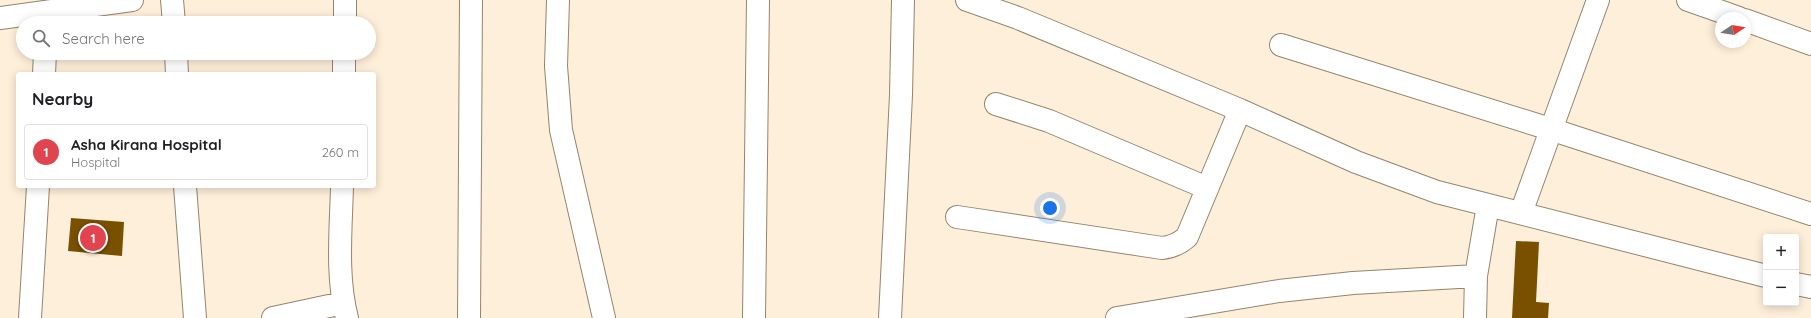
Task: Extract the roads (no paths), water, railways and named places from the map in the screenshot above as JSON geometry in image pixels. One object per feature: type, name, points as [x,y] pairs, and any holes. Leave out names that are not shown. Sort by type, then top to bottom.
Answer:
[{"type":"street","points":[[172,0],[173,16]]},
{"type":"street","points":[[345,0],[345,16]]},
{"type":"street","points":[[469,318],[471,0]]},
{"type":"street","points":[[558,0],[556,66],[561,130],[604,318]]},
{"type":"street","points":[[754,318],[758,0]]},
{"type":"street","points":[[890,318],[901,95],[903,0]]},
{"type":"street","points":[[967,0],[1018,18],[1240,110],[1356,162],[1437,192],[1763,275]]},
{"type":"street","points":[[1520,213],[1598,0]]},
{"type":"street","points":[[1688,0],[1722,12]]},
{"type":"street","points":[[55,16],[118,1]]},
{"type":"street","points":[[0,18],[16,18]]},
{"type":"street","points":[[1751,22],[1811,44]]},
{"type":"street","points":[[1281,45],[1550,129],[1811,214]]},
{"type":"street","points":[[44,72],[45,60]]},
{"type":"street","points":[[176,60],[177,72]]},
{"type":"street","points":[[344,60],[344,72]]},
{"type":"street","points":[[996,104],[1049,121],[1207,188]]},
{"type":"street","points":[[957,217],[1162,248],[1178,244],[1187,237],[1240,110]]},
{"type":"street","points":[[30,318],[38,188]]},
{"type":"street","points":[[185,188],[195,318]]},
{"type":"street","points":[[273,318],[345,311],[340,248],[342,188]]},
{"type":"street","points":[[1475,318],[1476,276],[1488,206]]},
{"type":"street","points":[[1117,318],[1280,291],[1353,283],[1476,276]]},
{"type":"street","points":[[1799,285],[1811,287]]},
{"type":"place","name":"Asha Kirana Hospital","points":[[93,238]]}]
